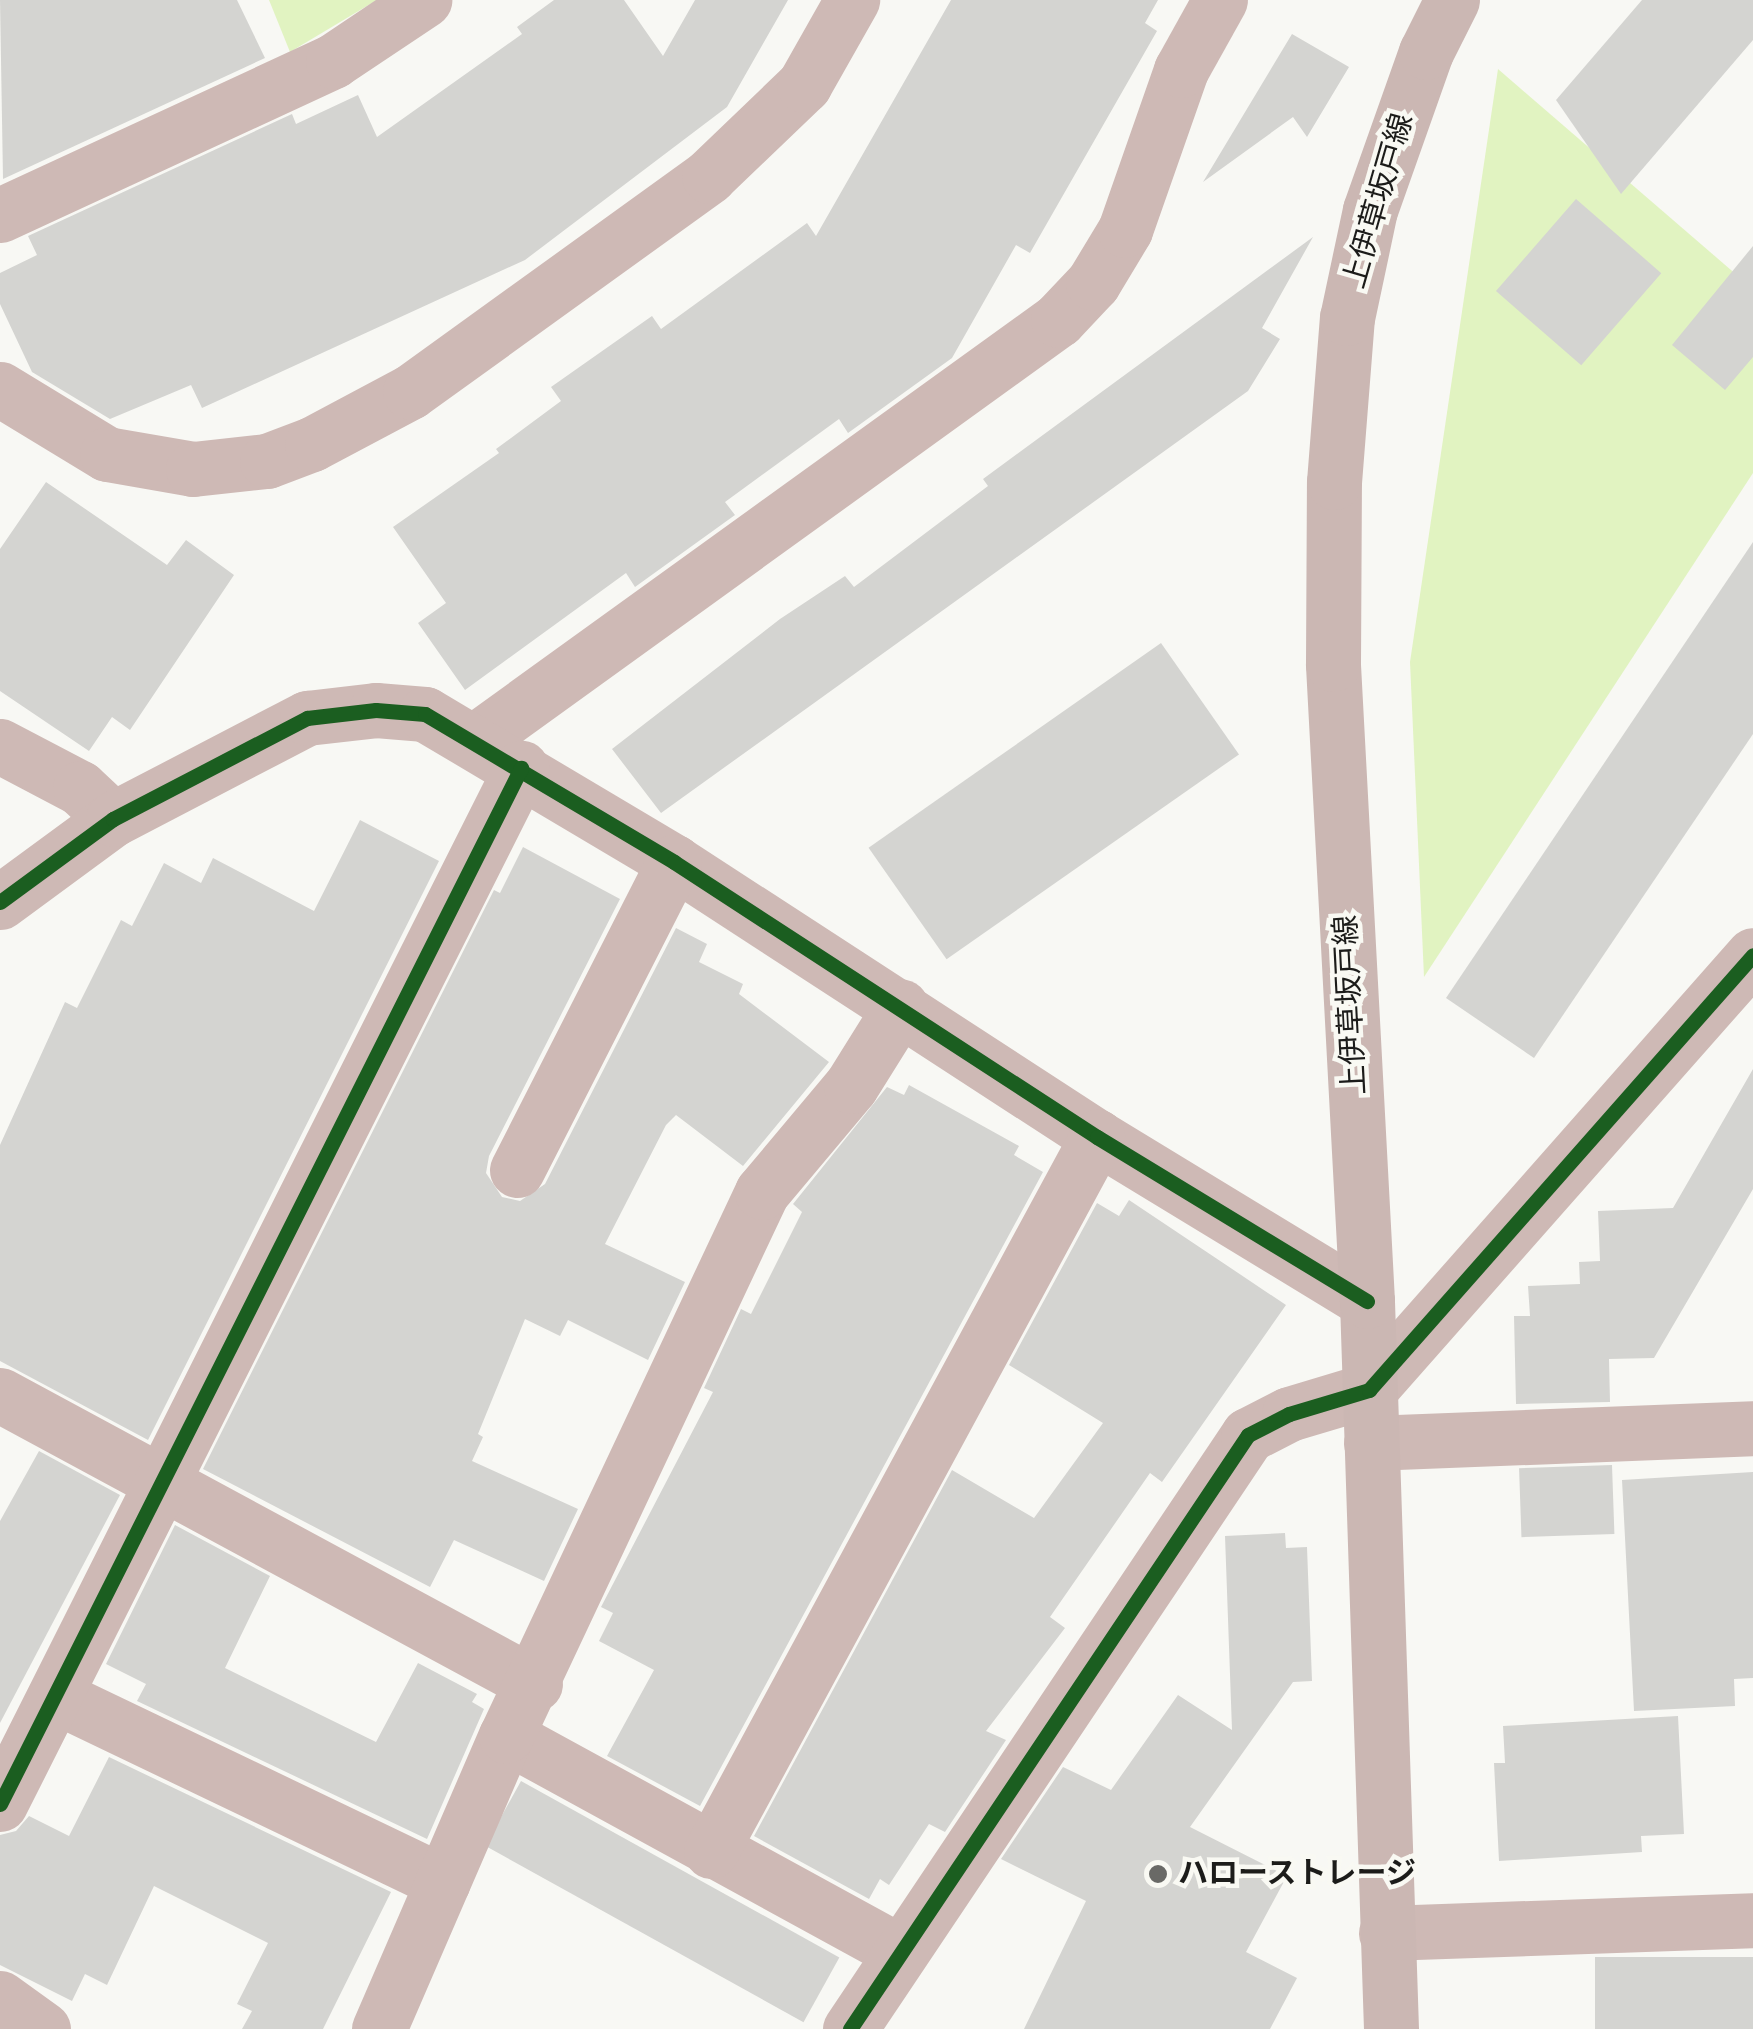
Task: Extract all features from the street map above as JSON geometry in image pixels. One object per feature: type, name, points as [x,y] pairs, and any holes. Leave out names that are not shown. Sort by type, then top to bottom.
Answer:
[{"type":"main road","name":"上伊草坂戸線","points":[[1391,2029],[1367,1301],[1332,664],[1334,482],[1346,318],[1370,210],[1426,52],[1452,0]]},
{"type":"street","points":[[0,216],[333,61],[424,0]]},
{"type":"street","points":[[0,389],[106,454],[176,466],[267,461],[312,444],[410,392],[709,176],[804,85],[852,0]]},
{"type":"street","points":[[0,1804],[162,1481],[499,754],[1058,320],[1093,283],[1125,230],[1181,70],[1220,0]]},
{"type":"street","points":[[0,902],[113,819],[307,718],[376,710],[424,714],[499,754],[674,862],[901,1006],[1097,1138],[1367,1301]]},
{"type":"street","points":[[0,746],[80,788],[113,819]]},
{"type":"street","points":[[517,1170],[674,862]]},
{"type":"street","points":[[850,2029],[897,1950],[1248,1435],[1289,1414],[1369,1390],[1743,985]]},
{"type":"street","points":[[379,2029],[506,1736],[535,1684],[762,1192],[851,1086],[901,1006]]},
{"type":"street","points":[[712,1851],[1097,1138]]},
{"type":"street","points":[[0,1395],[535,1684]]},
{"type":"street","points":[[1372,1443],[1753,1428]]},
{"type":"street","points":[[54,1696],[443,1882]]},
{"type":"street","points":[[506,1736],[897,1950]]},
{"type":"street","points":[[1386,1933],[1753,1920]]},
{"type":"street","points":[[0,1998],[42,2029]]},
{"type":"green space","points":[[269,0],[377,0],[290,52]]},
{"type":"green space","points":[[1498,69],[1753,289],[1753,473],[1424,977],[1410,662]]},
{"type":"building","points":[[0,0],[237,0],[265,58],[3,179]]},
{"type":"building","points":[[554,0],[624,0],[663,56],[695,0],[788,0],[727,107],[525,260],[202,408],[191,385],[110,419],[32,372],[0,304],[0,273],[37,255],[28,236],[292,114],[296,124],[358,95],[377,137],[522,34],[517,27]]},
{"type":"building","points":[[951,0],[1158,0],[1145,23],[1157,31],[1030,253],[1016,245],[952,358],[848,433],[839,419],[725,502],[735,515],[635,587],[626,573],[465,690],[418,623],[446,603],[393,527],[499,453],[496,449],[561,401],[551,387],[652,316],[661,329],[807,223],[816,236]]},
{"type":"building","points":[[1642,0],[1753,0],[1753,40],[1621,194],[1556,100]]},
{"type":"building","points":[[1292,34],[1349,67],[1307,137],[1293,117],[1203,182]]},
{"type":"building","points":[[1576,199],[1661,273],[1581,365],[1496,291]]},
{"type":"building","points":[[1313,237],[1262,328],[1280,339],[1248,391],[661,813],[612,749],[780,619],[845,576],[854,587],[988,486],[983,479]]},
{"type":"building","points":[[1753,246],[1753,357],[1725,390],[1672,345]]},
{"type":"building","points":[[46,482],[167,565],[186,540],[234,575],[130,730],[112,717],[89,751],[0,691],[0,549]]},
{"type":"building","points":[[1753,542],[1753,734],[1534,1058],[1446,998]]},
{"type":"building","points":[[1161,643],[1239,754],[947,959],[869,848]]},
{"type":"building","points":[[360,820],[439,861],[148,1440],[0,1361],[0,1145],[65,1002],[77,1008],[121,920],[132,926],[164,863],[201,883],[213,858],[314,911]]},
{"type":"building","points":[[523,847],[620,899],[489,1156],[486,1173],[502,1197],[520,1201],[545,1184],[676,928],[707,944],[699,962],[743,984],[739,994],[829,1062],[743,1166],[676,1115],[666,1125],[605,1244],[685,1282],[648,1360],[568,1320],[560,1336],[525,1319],[478,1434],[483,1437],[472,1461],[578,1509],[544,1581],[454,1540],[430,1587],[203,1469],[494,890],[500,893]]},
{"type":"building","points":[[1753,1069],[1753,1189],[1654,1358],[1609,1359],[1610,1402],[1516,1404],[1514,1316],[1530,1316],[1528,1286],[1580,1284],[1579,1262],[1600,1261],[1598,1211],[1673,1208]]},
{"type":"building","points":[[909,1085],[1019,1146],[1014,1155],[1043,1172],[700,1806],[607,1756],[654,1670],[599,1641],[613,1613],[601,1607],[713,1392],[704,1388],[741,1309],[751,1314],[802,1212],[793,1204],[887,1087],[904,1095]]},
{"type":"building","points":[[1129,1200],[1286,1305],[1162,1482],[1150,1473],[1050,1617],[1065,1628],[986,1731],[1006,1740],[945,1832],[929,1824],[889,1885],[880,1879],[869,1899],[754,1836],[952,1470],[1034,1518],[1103,1423],[1009,1365],[1097,1203],[1119,1216]]},
{"type":"building","points":[[39,1451],[120,1495],[0,1723],[0,1521]]},
{"type":"building","points":[[1612,1465],[1614,1534],[1521,1537],[1519,1468]]},
{"type":"building","points":[[1753,1472],[1753,1678],[1734,1679],[1735,1706],[1634,1711],[1622,1480]]},
{"type":"building","points":[[175,1525],[270,1576],[225,1668],[376,1742],[418,1663],[477,1694],[472,1702],[484,1709],[427,1839],[137,1701],[146,1684],[106,1664]]},
{"type":"building","points":[[1285,1533],[1286,1548],[1307,1547],[1312,1681],[1293,1682],[1190,1827],[1287,1876],[1246,1952],[1297,1978],[1270,2029],[1024,2029],[1086,1901],[1001,1859],[1063,1767],[1111,1790],[1178,1695],[1232,1730],[1225,1536]]},
{"type":"building","points":[[1678,1716],[1684,1834],[1641,1836],[1642,1852],[1499,1861],[1494,1763],[1505,1763],[1503,1726]]},
{"type":"building","points":[[109,1757],[391,1892],[323,2029],[242,2029],[252,2011],[237,2004],[268,1943],[154,1886],[107,1985],[85,1974],[72,2001],[0,1965],[0,1835],[16,1831],[29,1816],[69,1836]]},
{"type":"building","points":[[521,1781],[839,1957],[803,2022],[485,1846]]},
{"type":"building","points":[[1595,1957],[1753,1957],[1753,2029],[1595,2029]]},
{"type":"cycle path","points":[[0,902],[113,819],[307,718],[376,710],[425,714],[674,862],[1097,1137],[1367,1301]]},
{"type":"cycle path","points":[[0,1804],[521,768]]},
{"type":"cycle path","points":[[850,2029],[1248,1435],[1289,1414],[1369,1390],[1753,955]]},
{"type":"place","name":"ハローストレージ","points":[[1158,1874]]}]
